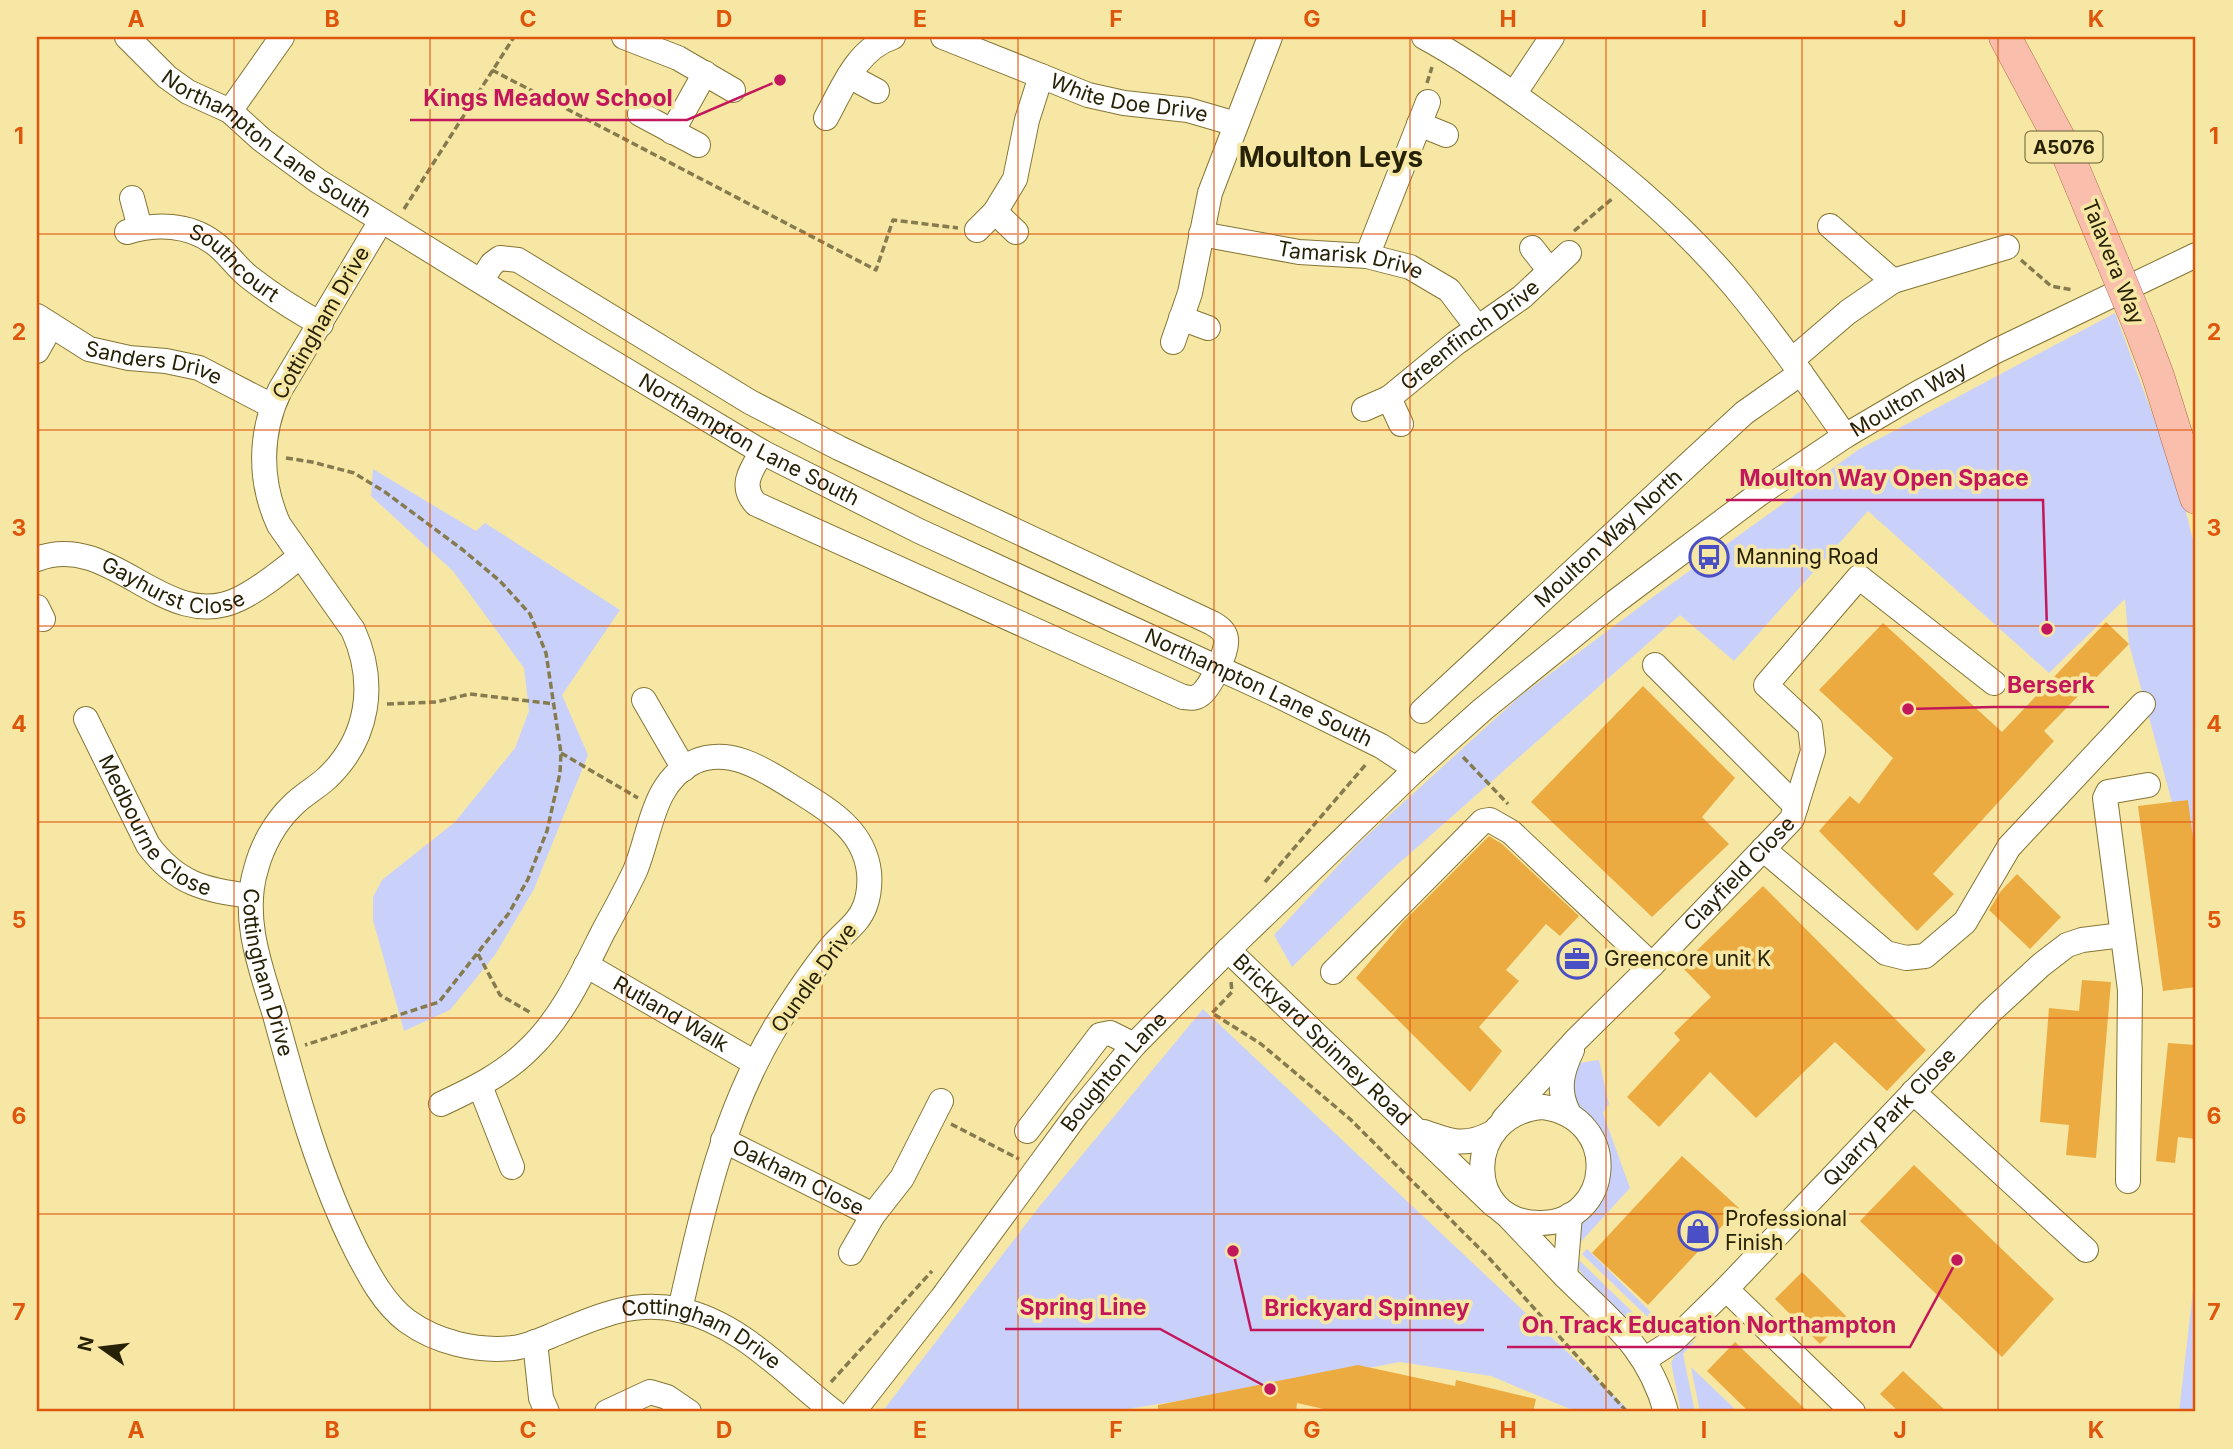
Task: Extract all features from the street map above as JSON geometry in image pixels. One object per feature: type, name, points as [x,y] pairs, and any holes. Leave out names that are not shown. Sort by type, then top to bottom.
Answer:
[{"type":"main road","name":"Talavera Way","points":[[2005,37],[2067,153],[2113,262],[2162,387],[2196,498]]},
{"type":"street","name":"Northampton Lane South","points":[[127,37],[178,85],[205,101],[230,111],[279,154],[381,221],[762,452],[919,531],[1218,667],[1381,746],[1416,769]]},
{"type":"street","points":[[230,111],[282,37]]},
{"type":"street","points":[[624,37],[678,58],[733,90]]},
{"type":"street","points":[[826,118],[849,76],[869,49],[893,37]]},
{"type":"street","points":[[943,37],[1041,76]]},
{"type":"street","points":[[1172,342],[1190,293],[1210,193],[1270,37]]},
{"type":"street","points":[[1514,94],[1552,37]]},
{"type":"street","points":[[1432,41],[1514,94],[1631,182],[1733,285],[1797,366],[1845,436]]},
{"type":"street","points":[[672,132],[705,73]]},
{"type":"street","points":[[849,76],[877,91]]},
{"type":"street","name":"White Doe Drive","points":[[977,230],[995,212],[1015,179],[1027,120],[1041,76],[1088,95],[1124,103],[1188,110],[1236,124]]},
{"type":"street","points":[[1367,256],[1424,113],[1446,135]]},
{"type":"street","points":[[640,114],[698,145]]},
{"type":"street","name":"Southcourt","points":[[132,198],[133,230],[163,226],[200,234],[215,243],[244,274],[275,297],[321,324]]},
{"type":"street","points":[[995,212],[1016,232]]},
{"type":"street","name":"Cottingham Drive","points":[[381,221],[272,406],[263,456],[271,508],[279,525],[349,624],[362,649],[366,668],[367,704],[362,726],[341,764],[291,806],[278,823],[255,870],[251,896],[253,936],[313,1148],[345,1228],[386,1300],[406,1320],[432,1335],[459,1345],[486,1349],[514,1348],[605,1313],[656,1307],[680,1310],[715,1321],[738,1334],[825,1405]]},
{"type":"street","points":[[1830,226],[1893,281]]},
{"type":"street","name":"Tamarisk Drive","points":[[1201,234],[1299,252],[1367,256],[1410,267],[1449,290],[1477,327]]},
{"type":"street","name":"Moulton Way North","points":[[1422,711],[1797,366],[1848,312],[1893,281],[2007,247]]},
{"type":"street","name":"Greenfinch Drive","points":[[1532,248],[1550,271]]},
{"type":"street","name":"Greenfinch Drive","points":[[1364,409],[1388,398],[1477,327],[1522,297],[1569,253]]},
{"type":"street","name":"Moulton Way","points":[[1416,769],[1482,710],[1615,602],[1759,494],[1845,436],[1963,369],[2104,297],[2196,255]]},
{"type":"street","points":[[481,281],[492,264],[500,258],[518,260],[750,402],[839,448],[1212,623],[1221,628],[1226,637],[1226,647],[1218,667],[1201,694],[1193,698],[1183,697],[756,504],[749,497],[747,481],[762,452]]},
{"type":"street","points":[[1181,318],[1208,328]]},
{"type":"street","points":[[37,351],[44,321]]},
{"type":"street","name":"Sanders Drive","points":[[44,321],[89,349],[199,368],[272,406]]},
{"type":"street","name":"Greenfinch Drive","points":[[1388,398],[1401,424]]},
{"type":"street","name":"Gayhurst Close","points":[[37,559],[65,552],[95,558],[169,598],[219,606],[238,600],[260,587],[301,556]]},
{"type":"street","name":"Clayfield Close","points":[[1498,1126],[1576,1040],[1792,819],[1813,751],[1810,726],[1766,685],[1859,577],[1994,683]]},
{"type":"street","points":[[1655,665],[1796,806]]},
{"type":"street","points":[[441,1104],[480,1086],[530,1049],[551,1025],[636,869],[656,808],[667,785],[684,769],[644,700]]},
{"type":"street","points":[[1763,849],[1886,953],[1906,958],[1925,956],[1965,922],[2009,847],[2143,704]]},
{"type":"street","name":"Medbourne Close","points":[[86,719],[148,845],[161,863],[194,885],[212,891],[251,896]]},
{"type":"street","name":"Oundle Drive","points":[[680,1310],[702,1213],[723,1140],[755,1063],[809,977],[833,945],[853,926],[864,908],[870,889],[867,860],[852,829],[835,813],[745,761],[714,757],[695,762],[684,769]]},
{"type":"street","name":"Boughton Lane","points":[[853,1412],[942,1298],[1077,1115],[1134,1045],[1228,950],[1416,769]]},
{"type":"street","points":[[2128,1181],[2130,990],[2105,798],[2108,792],[2148,785]]},
{"type":"street","points":[[1334,972],[1483,821],[1490,820],[1511,832],[1652,965]]},
{"type":"street","name":"Quarry Park Close","points":[[1644,1360],[1673,1340],[1726,1289],[1990,1012],[2067,945],[2082,940],[2122,935]]},
{"type":"street","name":"Brickyard Spinney Road","points":[[1228,950],[1615,1322],[1644,1360],[1666,1412]]},
{"type":"street","name":"Rutland Walk","points":[[586,965],[755,1063]]},
{"type":"street","points":[[1027,1131],[1100,1035],[1110,1033],[1134,1045]]},
{"type":"street","name":"Clayfield Close","points":[[1569,1114],[1562,1101],[1562,1071],[1576,1040]]},
{"type":"street","points":[[480,1086],[512,1167]]},
{"type":"street","points":[[1913,1092],[2086,1250]]},
{"type":"street","points":[[1543,1107],[1569,1114],[1588,1132],[1598,1155],[1599,1173],[1594,1190],[1584,1204],[1555,1222],[1539,1223],[1500,1210],[1485,1189],[1482,1170],[1484,1150],[1498,1126],[1516,1112],[1543,1107]]},
{"type":"street","name":"Oakham Close","points":[[850,1253],[873,1215],[902,1178],[937,1108]]},
{"type":"street","name":"Brickyard Spinney Road","points":[[1417,1129],[1459,1142],[1476,1141],[1498,1126]]},
{"type":"street","name":"Oakham Close","points":[[723,1140],[873,1215]]},
{"type":"street","points":[[1565,1276],[1570,1215]]},
{"type":"street","points":[[1726,1289],[1853,1412]]},
{"type":"street","points":[[535,1342],[541,1398],[547,1412]]},
{"type":"street","points":[[607,1412],[650,1392],[667,1397],[689,1412]]},
{"type":"path","points":[[404,235],[414,219],[403,212],[514,37]]},
{"type":"path","points":[[1424,113],[1432,41]]},
{"type":"path","points":[[492,70],[876,270],[893,220],[977,230]]},
{"type":"path","points":[[1569,253],[1570,235],[1631,182]]},
{"type":"path","points":[[2007,247],[2051,286],[2104,297]]},
{"type":"path","points":[[263,456],[312,461],[354,473],[385,492],[500,581],[530,614],[546,653],[561,753],[560,773],[547,831],[528,879],[509,913],[439,1002],[284,1051]]},
{"type":"path","points":[[367,704],[436,702],[470,694],[555,704]]},
{"type":"path","points":[[561,753],[656,808]]},
{"type":"path","points":[[478,954],[500,995],[551,1025]]},
{"type":"path","points":[[937,1108],[1023,1161],[1033,1149],[1027,1131]]},
{"type":"path","points":[[825,1405],[937,1266]]},
{"type":"shaded area","points":[[2115,313],[2181,492],[2196,552],[2196,945],[2183,843],[2129,644],[2125,599],[2049,673],[1868,511],[1734,661],[1680,615],[1388,873],[1292,967],[1274,935],[1359,843],[1519,697],[1858,450]]},
{"type":"shaded area","points":[[373,469],[476,531],[485,523],[620,610],[562,695],[588,755],[534,889],[495,955],[450,1010],[404,1031],[373,920],[373,897],[382,880],[455,822],[515,748],[529,711],[524,668],[453,571],[371,496]]},
{"type":"shaded area","points":[[1203,1009],[1631,1412],[1577,1412],[1491,1376],[1400,1362],[1267,1387],[1108,1412],[882,1412],[1039,1207]]},
{"type":"shaded area","points":[[1599,1060],[1609,1104],[1603,1113],[1630,1188],[1577,1246],[1578,1228],[1601,1197],[1570,1108],[1568,1076],[1579,1063]]},
{"type":"shaded area","points":[[1587,1249],[1665,1326],[1658,1327],[1582,1254]]},
{"type":"shaded area","points":[[1580,1261],[1654,1333],[1638,1331],[1590,1285],[1576,1265]]},
{"type":"shaded area","points":[[2196,1265],[2196,1412],[2179,1412]]},
{"type":"shaded area","points":[[1696,1340],[1683,1354],[1695,1412],[1681,1412],[1671,1363],[1677,1351]]},
{"type":"shaded area","points":[[1691,1367],[1738,1412],[1700,1412]]},
{"type":"building","points":[[2106,622],[2129,644],[2044,731],[2054,741],[1933,874],[1954,894],[1917,931],[1819,831],[1850,796],[1859,804],[1893,758],[1819,690],[1883,623],[2002,732]]},
{"type":"building","points":[[1643,686],[1735,778],[1702,817],[1729,844],[1652,917],[1531,802]]},
{"type":"building","points":[[2188,800],[2196,861],[2196,987],[2163,991],[2138,806]]},
{"type":"building","points":[[1489,836],[1502,844],[1579,916],[1560,936],[1546,924],[1506,970],[1519,981],[1479,1027],[1502,1051],[1470,1092],[1356,978],[1403,922]]},
{"type":"building","points":[[2017,874],[2061,917],[2030,949],[1989,910],[2001,891]]},
{"type":"building","points":[[1763,886],[1926,1050],[1887,1091],[1835,1042],[1756,1118],[1710,1072],[1659,1127],[1627,1097],[1680,1040],[1674,1033],[1711,997],[1681,966]]},
{"type":"building","points":[[2082,980],[2111,982],[2096,1158],[2066,1155],[2069,1125],[2040,1122],[2049,1008],[2079,1011]]},
{"type":"building","points":[[2168,1043],[2196,1045],[2196,1139],[2178,1137],[2175,1163],[2156,1161]]},
{"type":"building","points":[[1682,1156],[1739,1208],[1648,1305],[1592,1253]]},
{"type":"building","points":[[1914,1165],[2054,1299],[2002,1357],[1860,1221]]},
{"type":"building","points":[[1802,1272],[1847,1317],[1820,1344],[1775,1299]]},
{"type":"building","points":[[1735,1342],[1808,1412],[1749,1412],[1707,1371]]},
{"type":"building","points":[[1358,1365],[1455,1386],[1456,1380],[1536,1399],[1533,1412],[1327,1412],[1328,1410],[1297,1403],[1296,1412],[1158,1412],[1158,1405]]},
{"type":"building","points":[[1903,1371],[1947,1412],[1899,1412],[1880,1394]]},
{"type":"place","name":"Kings Meadow School","points":[[780,80]]},
{"type":"place","name":"Manning Road","points":[[1709,557]]},
{"type":"place","name":"Moulton Way Open Space","points":[[2047,629]]},
{"type":"place","name":"Berserk","points":[[1908,709]]},
{"type":"place","name":"Greencore unit K","points":[[1577,959]]},
{"type":"place","name":"Professional Finish","points":[[1698,1231]]},
{"type":"place","name":"Brickyard Spinney","points":[[1233,1251]]},
{"type":"place","name":"On Track Education Northampton","points":[[1957,1260]]},
{"type":"place","name":"Spring Line","points":[[1270,1389]]},
{"type":"district","name":"Moulton Leys","points":[[1331,157]]}]
